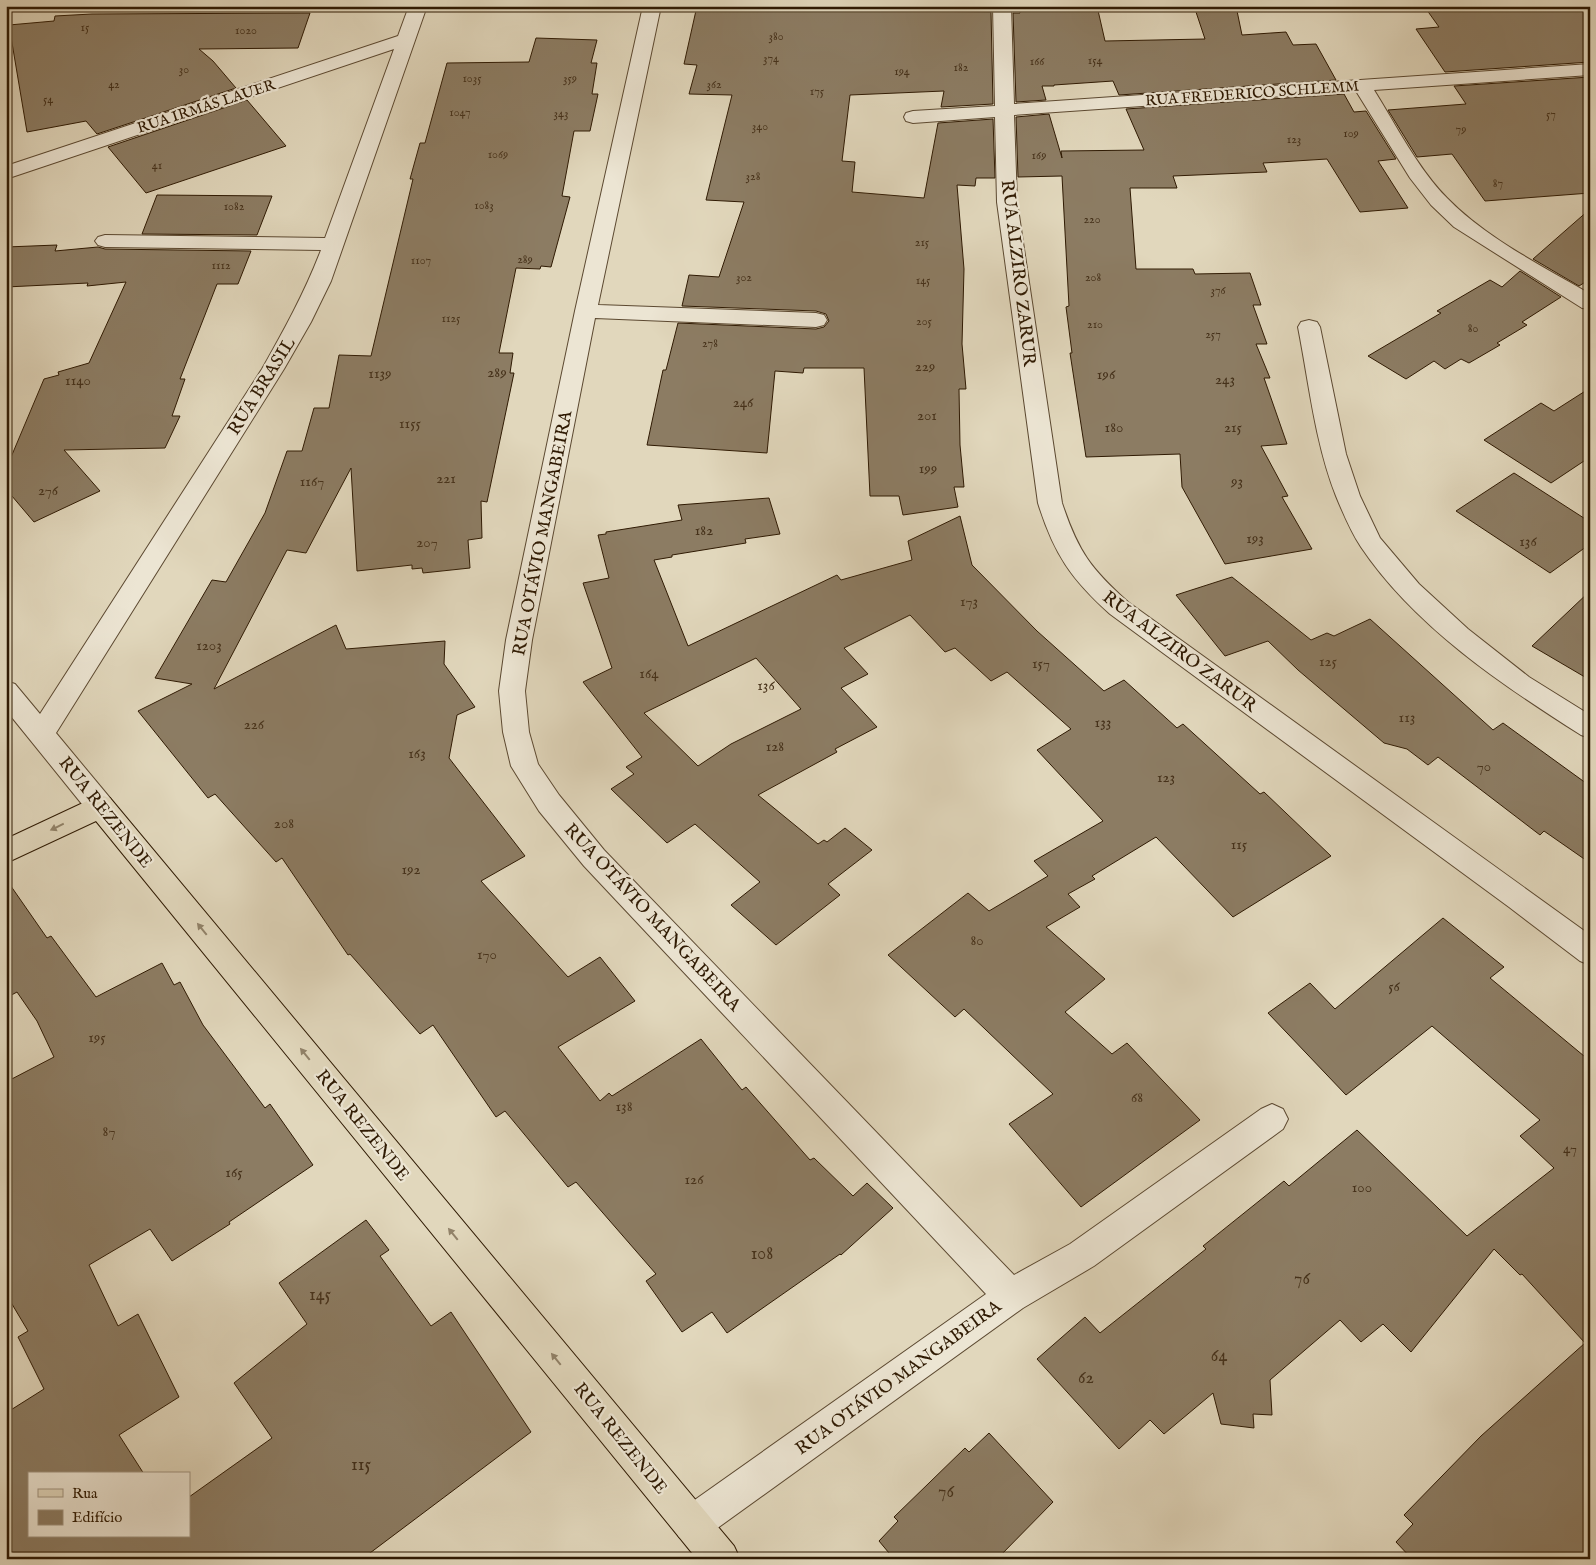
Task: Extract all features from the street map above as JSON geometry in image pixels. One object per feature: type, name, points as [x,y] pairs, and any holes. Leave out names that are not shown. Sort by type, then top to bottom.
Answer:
[{"type":"main road","points":[[6,852],[100,806]]},
{"type":"main road","name":"RUA REZENDE","points":[[100,806],[720,1559]]},
{"type":"street","name":"RUA BRASIL","points":[[41,734],[273,369],[300,322],[320,281],[418,6]]},
{"type":"street","name":"RUA OTÁVIO MANGABEIRA","points":[[652,6],[586,311],[521,630],[512,692],[516,732],[525,766],[549,803],[594,858],[1010,1296],[692,1524]]},
{"type":"street","name":"RUA ALZIRO ZARUR","points":[[1002,6],[1007,202],[1048,493],[1060,535],[1072,559],[1091,583],[1119,608],[1519,898],[1590,952]]},
{"type":"street","name":"RUA IRMÃS LAUER","points":[[6,173],[406,40]]},
{"type":"street","name":"RUA FREDERICO SCHLEMM","points":[[914,117],[1590,69]]},
{"type":"street","points":[[1362,85],[1417,174],[1438,201],[1461,223],[1590,303]]},
{"type":"street","points":[[105,241],[333,244]]},
{"type":"street","points":[[586,311],[816,320]]},
{"type":"street","points":[[1309,327],[1334,454],[1348,496],[1370,542],[1410,590],[1459,636],[1520,684],[1590,728]]},
{"type":"street","name":"RUA REZENDE","points":[[6,691],[100,806]]},
{"type":"street","points":[[1010,1296],[1082,1256],[1272,1119]]},
{"type":"building","points":[[697,6],[911,7],[912,11],[991,12],[993,104],[941,107],[944,91],[850,95],[842,161],[855,162],[852,192],[924,198],[938,123],[993,119],[995,178],[976,178],[975,186],[957,185],[964,269],[962,344],[966,389],[959,389],[960,445],[964,487],[954,487],[958,507],[903,515],[899,496],[870,496],[864,368],[804,368],[803,373],[775,371],[767,453],[647,445],[663,370],[666,370],[678,323],[816,329],[824,327],[829,321],[826,314],[816,311],[682,306],[689,275],[719,277],[744,202],[706,200],[732,95],[689,94],[697,65],[684,64]]},
{"type":"building","points":[[1019,6],[1097,6],[1105,41],[1205,39],[1194,6],[1236,6],[1242,35],[1286,32],[1293,45],[1316,44],[1336,80],[1119,95],[1113,81],[1054,85],[1042,86],[1046,100],[1016,102],[1013,13],[1020,13]]},
{"type":"building","points":[[1424,6],[1590,6],[1590,62],[1445,72],[1416,29],[1439,27]]},
{"type":"building","points":[[310,13],[298,48],[199,49],[213,61],[236,88],[97,134],[86,121],[27,132],[9,25],[54,21],[55,16],[92,14]]},
{"type":"building","points":[[536,38],[597,40],[591,63],[597,63],[592,94],[598,94],[590,131],[574,131],[562,196],[570,197],[551,267],[541,266],[540,269],[516,268],[499,353],[513,353],[510,373],[514,373],[487,502],[481,501],[482,538],[468,540],[470,568],[423,573],[422,568],[412,569],[412,565],[357,571],[351,468],[306,553],[287,550],[214,689],[336,625],[346,649],[445,641],[444,664],[475,707],[457,715],[449,758],[525,856],[481,881],[568,977],[600,957],[635,1001],[558,1047],[600,1101],[609,1093],[612,1096],[701,1039],[742,1090],[746,1087],[810,1160],[814,1158],[853,1196],[867,1183],[893,1208],[841,1255],[727,1333],[712,1312],[682,1332],[646,1281],[656,1274],[576,1182],[568,1187],[505,1111],[496,1117],[433,1025],[420,1034],[350,954],[348,955],[282,858],[276,862],[215,794],[208,798],[138,711],[192,684],[155,678],[212,580],[226,582],[265,513],[287,451],[302,451],[314,408],[329,408],[339,355],[371,356],[413,179],[410,179],[420,143],[425,143],[447,63],[529,62]]},
{"type":"building","points":[[1590,77],[1590,193],[1485,201],[1452,154],[1417,157],[1388,110],[1466,104],[1454,86]]},
{"type":"building","points":[[1344,94],[1354,112],[1366,111],[1396,159],[1378,161],[1408,208],[1360,212],[1327,159],[1263,163],[1267,172],[1173,176],[1177,188],[1130,188],[1136,269],[1193,269],[1195,274],[1250,273],[1261,305],[1253,305],[1267,344],[1256,344],[1270,378],[1264,378],[1287,444],[1261,446],[1288,496],[1282,497],[1312,549],[1225,564],[1182,487],[1180,454],[1086,457],[1070,353],[1072,353],[1066,307],[1069,306],[1062,176],[1018,177],[1016,117],[1049,114],[1062,158],[1061,151],[1144,150],[1126,109]]},
{"type":"building","points":[[247,100],[286,146],[146,193],[108,147]]},
{"type":"building","points":[[157,195],[272,196],[257,235],[142,234]]},
{"type":"building","points":[[1590,209],[1590,279],[1579,286],[1533,259]]},
{"type":"building","points":[[57,245],[55,251],[98,247],[105,249],[251,251],[238,284],[217,284],[180,379],[185,379],[172,416],[180,416],[165,448],[64,450],[100,491],[34,522],[6,489],[6,469],[44,379],[59,375],[58,372],[89,363],[126,282],[87,286],[88,283],[6,287],[6,247]]},
{"type":"building","points":[[1520,271],[1561,297],[1522,322],[1527,325],[1497,343],[1500,345],[1469,363],[1461,359],[1445,369],[1434,361],[1406,379],[1368,356],[1441,313],[1437,311],[1490,280],[1502,287]]},
{"type":"building","points":[[1590,388],[1590,457],[1551,483],[1484,440],[1541,403],[1554,411]]},
{"type":"building","points":[[1514,473],[1590,522],[1590,544],[1550,573],[1456,511]]},
{"type":"building","points":[[769,498],[780,534],[745,539],[746,543],[672,555],[672,557],[654,560],[688,646],[837,575],[841,580],[912,560],[908,541],[960,516],[972,565],[1037,631],[1104,691],[1124,680],[1177,728],[1183,724],[1260,794],[1264,792],[1331,856],[1233,917],[1156,837],[1092,876],[1095,879],[1068,894],[1080,907],[1046,927],[1105,979],[1065,1012],[1112,1054],[1127,1043],[1200,1120],[1081,1207],[1009,1124],[1053,1094],[964,1009],[955,1017],[888,955],[968,893],[989,911],[1048,876],[1034,861],[1103,821],[1037,750],[1071,729],[1007,672],[991,681],[955,648],[945,652],[910,615],[844,648],[868,674],[841,688],[877,727],[835,749],[837,752],[758,795],[818,844],[824,840],[827,842],[845,828],[872,850],[828,884],[840,895],[776,945],[731,905],[760,882],[695,824],[667,843],[611,789],[634,774],[626,767],[642,757],[583,682],[612,668],[583,583],[609,578],[598,535],[606,534],[606,532],[682,520],[678,505]],"holes":[[[756,658],[801,709],[731,744],[698,766],[644,713]]]},
{"type":"building","points":[[1232,577],[1311,640],[1327,633],[1334,636],[1370,619],[1493,730],[1503,723],[1590,786],[1590,863],[1544,831],[1540,835],[1438,757],[1428,765],[1407,749],[1384,743],[1298,670],[1268,641],[1225,656],[1176,595]]},
{"type":"building","points":[[1590,591],[1590,680],[1532,646]]},
{"type":"building","points":[[6,879],[47,938],[51,936],[96,997],[162,963],[174,985],[180,982],[203,1025],[265,1108],[270,1104],[313,1165],[229,1222],[230,1224],[172,1261],[150,1229],[89,1265],[118,1326],[138,1314],[179,1397],[119,1435],[143,1472],[28,1472],[28,1538],[190,1538],[190,1496],[272,1438],[234,1383],[307,1324],[279,1283],[366,1220],[389,1250],[380,1256],[431,1326],[451,1312],[531,1432],[362,1559],[12,1559],[6,1545],[6,1413],[44,1389],[18,1337],[28,1331],[6,1294],[6,1082],[54,1057],[37,1021],[17,992],[6,998]]},
{"type":"building","points":[[1443,918],[1504,967],[1490,978],[1590,1061],[1590,1559],[1412,1559],[1396,1542],[1413,1524],[1404,1515],[1481,1436],[1585,1343],[1522,1274],[1520,1275],[1494,1249],[1411,1352],[1383,1324],[1361,1342],[1340,1320],[1270,1380],[1272,1415],[1253,1414],[1254,1428],[1221,1424],[1213,1393],[1164,1434],[1150,1420],[1119,1449],[1037,1359],[1085,1317],[1100,1333],[1206,1249],[1203,1246],[1284,1181],[1289,1186],[1357,1130],[1467,1236],[1554,1168],[1520,1136],[1540,1120],[1432,1026],[1346,1095],[1268,1013],[1310,983],[1335,1009]]},
{"type":"building","points":[[989,1433],[1053,1502],[997,1559],[894,1559],[879,1541],[898,1521],[894,1517],[965,1448],[969,1452]]}]
